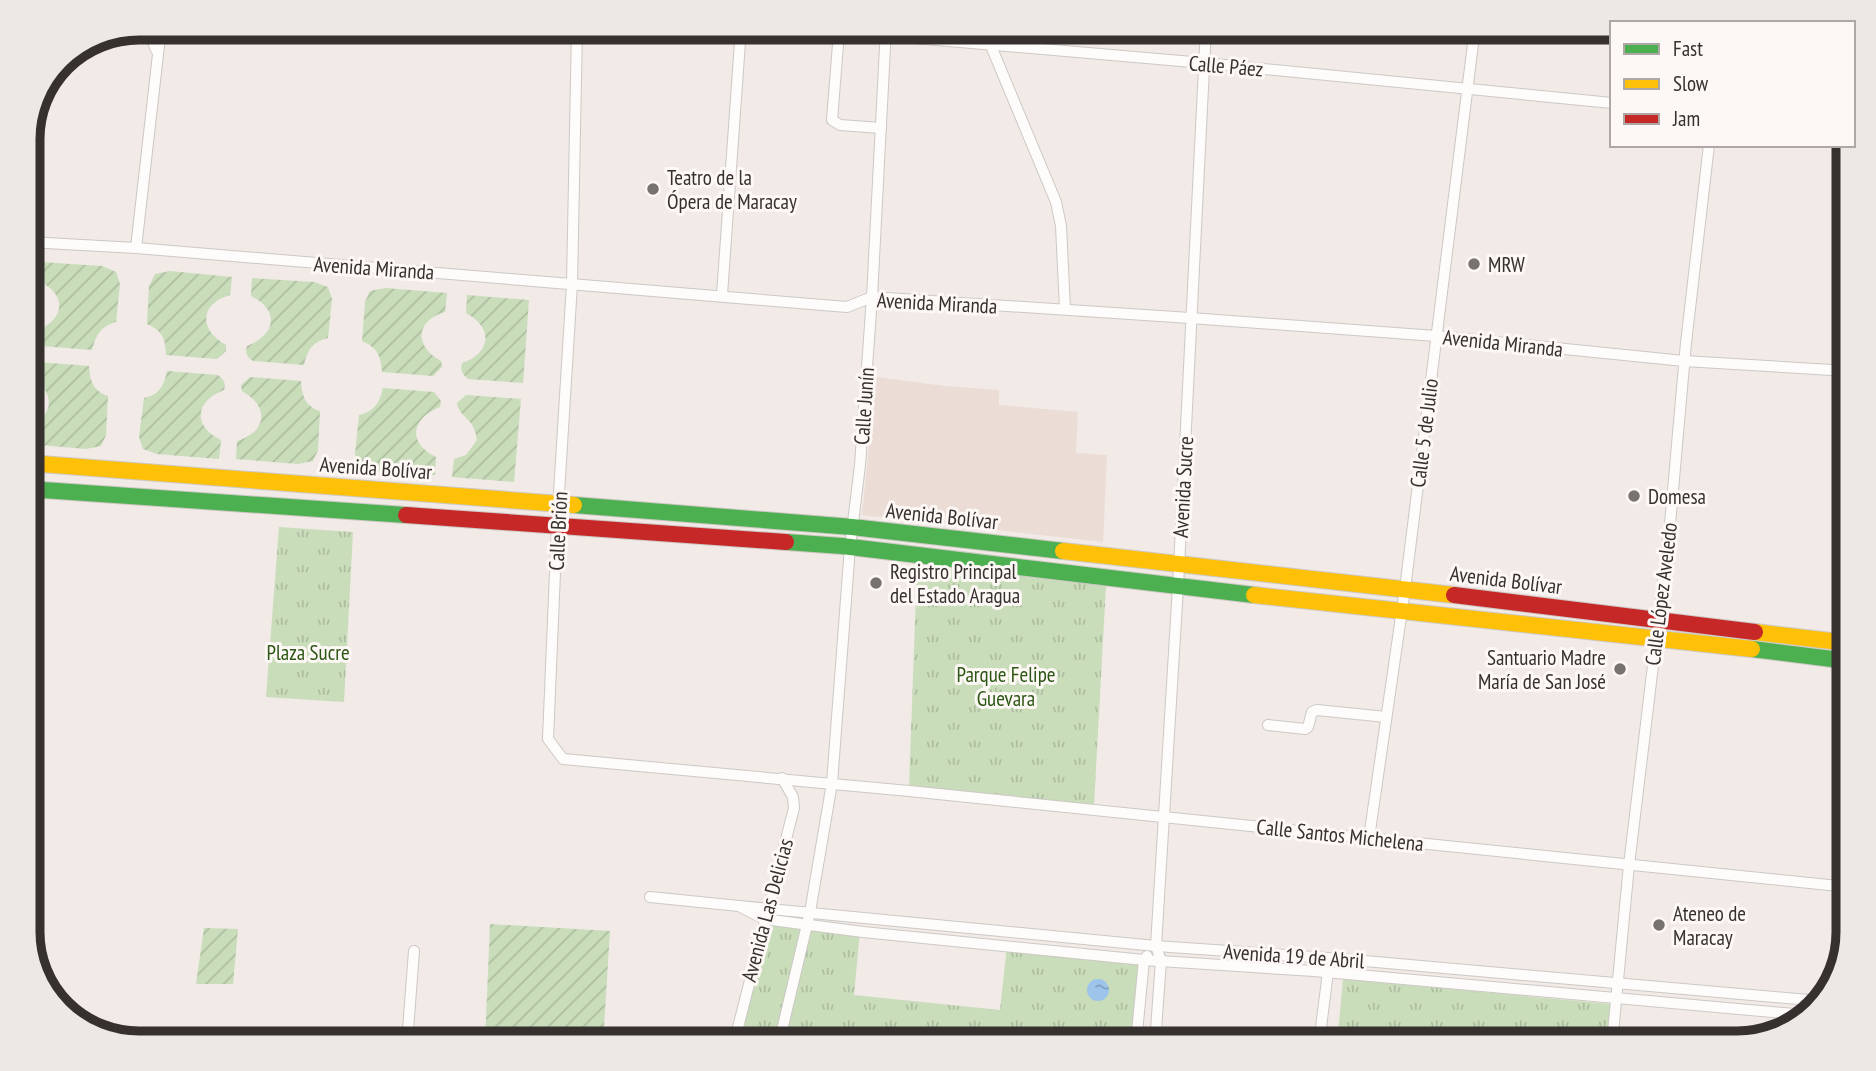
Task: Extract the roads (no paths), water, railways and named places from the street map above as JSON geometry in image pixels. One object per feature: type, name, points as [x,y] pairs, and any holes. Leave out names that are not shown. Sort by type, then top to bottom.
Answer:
[{"type":"main road","name":"Avenida Bolívar","points":[[40,464],[852,527],[1405,589],[1836,659]]},
{"type":"main road","name":"Avenida Bolívar","points":[[40,490],[850,547],[1400,611],[1836,642]]},
{"type":"street","points":[[152,40],[157,54]]},
{"type":"street","points":[[136,248],[159,40]]},
{"type":"street","name":"Calle Brión","points":[[577,40],[572,284],[557,525],[548,739],[564,759],[832,783]]},
{"type":"street","points":[[722,295],[740,40]]},
{"type":"street","points":[[838,40],[832,120],[839,125],[881,128]]},
{"type":"street","name":"Calle Junín","points":[[832,783],[850,547],[860,465],[886,40]]},
{"type":"street","name":"Calle Páez","points":[[943,40],[1610,103]]},
{"type":"street","name":"Avenida Sucre","points":[[1156,1031],[1161,961],[1156,946],[1178,587],[1206,40]]},
{"type":"street","name":"Calle 5 de Julio","points":[[1369,838],[1405,589],[1473,40]]},
{"type":"street","points":[[991,46],[1056,202],[1061,226],[1065,309]]},
{"type":"street","name":"Calle López Aveledo","points":[[1613,1031],[1629,865],[1670,524],[1709,147]]},
{"type":"street","name":"Avenida Miranda","points":[[40,243],[136,248],[847,307],[872,297],[1191,317],[1436,336],[1685,361],[1836,370]]},
{"type":"street","points":[[1268,725],[1305,729],[1312,712],[1317,710],[1386,717]]},
{"type":"street","name":"Avenida Las Delicias","points":[[737,1031],[794,808],[793,797],[782,778]]},
{"type":"street","name":"Avenida Las Delicias","points":[[782,1031],[810,912],[832,783]]},
{"type":"street","name":"Calle Santos Michelena","points":[[832,783],[1836,886]]},
{"type":"street","name":"Avenida 19 de Abril","points":[[650,897],[1156,946],[1618,982],[1809,1000]]},
{"type":"street","name":"Avenida 19 de Abril","points":[[739,906],[764,919],[807,926],[1144,960],[1328,972],[1791,1014]]},
{"type":"street","points":[[1137,1031],[1144,960],[1156,946]]},
{"type":"street","points":[[408,1031],[414,951]]},
{"type":"street","points":[[1321,1031],[1328,972]]},
{"type":"water","points":[[1098,979],[1106,982],[1109,990],[1106,998],[1098,1001],[1090,998],[1087,990],[1090,982]]},
{"type":"place","name":"Teatro de la Ópera de Maracay","points":[[653,189]]},
{"type":"place","name":"MRW","points":[[1474,264]]},
{"type":"place","name":"Domesa","points":[[1634,496]]},
{"type":"place","name":"Registro Principal del Estado Aragua","points":[[876,583]]},
{"type":"place","name":"Santuario Madre María de San José","points":[[1620,669]]},
{"type":"place","name":"Ateneo de Maracay","points":[[1659,925]]},
{"type":"park label","name":"Plaza Sucre","points":[[308,652]]},
{"type":"park label","name":"Parque Felipe Guevara","points":[[1006,686]]}]
